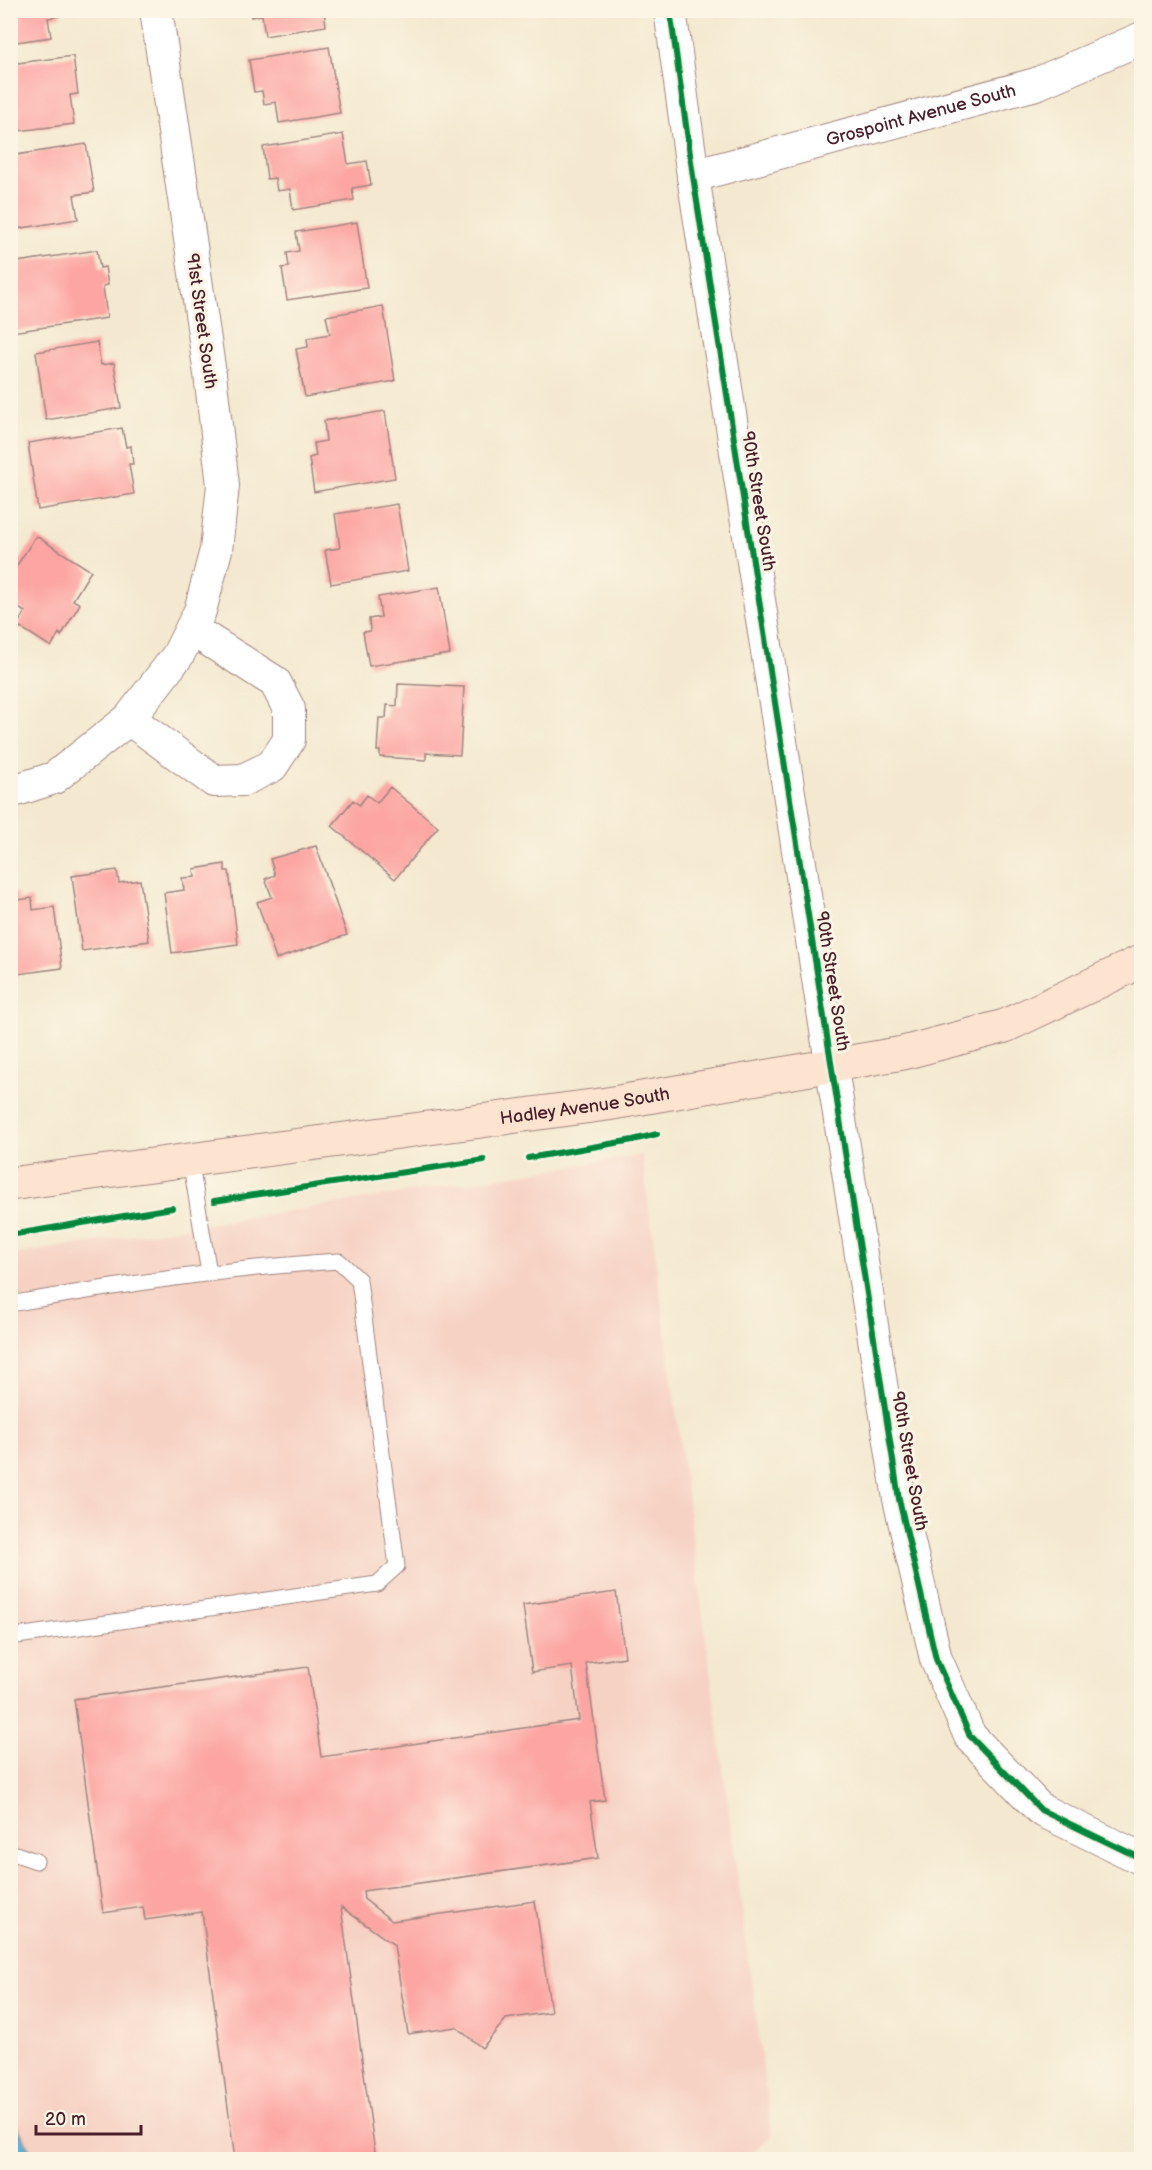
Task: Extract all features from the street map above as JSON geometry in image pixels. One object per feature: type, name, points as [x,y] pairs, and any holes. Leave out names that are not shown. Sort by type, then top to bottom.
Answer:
[{"type":"street","name":"91st Street South","points":[[10,792],[54,778],[129,719],[178,655],[201,611],[216,550],[223,485],[210,374],[156,10]]},
{"type":"street","name":"90th Street South","points":[[670,10],[693,176],[899,1499],[936,1659],[970,1737],[1041,1810],[1142,1859]]},
{"type":"street","name":"Grospoint Avenue South","points":[[693,176],[1036,84],[1142,38]]},
{"type":"street","points":[[129,719],[214,781],[243,780],[272,766],[289,740],[289,709],[275,682],[191,629]]},
{"type":"street","name":"Hadley Avenue South","points":[[10,1184],[607,1104],[903,1053],[1005,1026],[1142,961]]},
{"type":"lane","points":[[190,1160],[209,1274]]},
{"type":"lane","points":[[10,1304],[275,1265],[339,1261],[359,1280],[397,1566],[377,1584],[10,1637]]},
{"type":"lane","points":[[10,1852],[36,1861]]},
{"type":"shaded area","points":[[642,1155],[772,2136],[744,2160],[11,2160],[11,1255]]},
{"type":"water","points":[[11,2115],[35,2159],[11,2159]]},
{"type":"building","points":[[10,10],[59,10],[60,16],[48,18],[51,37],[10,43]]},
{"type":"building","points":[[250,10],[324,10],[326,26],[265,36],[262,15],[251,17]]},
{"type":"building","points":[[329,47],[340,113],[279,123],[276,102],[264,104],[262,91],[254,92],[249,60]]},
{"type":"building","points":[[73,56],[78,94],[70,95],[74,124],[10,132],[10,64]]},
{"type":"building","points":[[343,134],[348,164],[367,161],[371,185],[352,188],[354,200],[293,210],[290,189],[277,191],[275,178],[267,179],[263,147]]},
{"type":"building","points":[[86,144],[94,192],[74,195],[78,219],[10,230],[10,156]]},
{"type":"building","points":[[357,222],[367,288],[287,300],[282,268],[289,267],[287,253],[299,251],[296,232]]},
{"type":"building","points":[[97,250],[100,268],[105,267],[108,285],[103,286],[107,318],[12,332],[10,263]]},
{"type":"building","points":[[383,306],[395,381],[305,397],[296,349],[308,347],[307,338],[330,334],[326,316]]},
{"type":"building","points":[[97,342],[101,365],[114,363],[121,408],[46,420],[36,352]]},
{"type":"building","points":[[385,411],[395,478],[314,492],[309,458],[316,456],[314,443],[326,441],[324,421]]},
{"type":"building","points":[[122,428],[126,447],[131,446],[133,464],[129,464],[134,494],[38,510],[28,443]]},
{"type":"building","points":[[397,504],[408,571],[331,584],[325,550],[340,548],[335,514]]},
{"type":"building","points":[[36,536],[91,571],[73,600],[80,604],[61,636],[59,633],[51,647],[17,625],[25,612],[10,603],[10,576]]},
{"type":"building","points":[[439,587],[450,654],[369,666],[363,632],[370,631],[369,619],[381,617],[378,597]]},
{"type":"building","points":[[398,684],[464,687],[460,755],[426,753],[426,760],[380,757],[380,751],[377,751],[379,718],[386,718],[387,705],[397,706]]},
{"type":"building","points":[[390,787],[438,827],[395,879],[332,826],[353,800],[359,805],[367,795],[377,803]]},
{"type":"building","points":[[316,846],[347,935],[276,959],[257,902],[272,897],[265,879],[275,875],[270,859]]},
{"type":"building","points":[[225,864],[225,871],[229,871],[238,944],[172,953],[164,893],[184,890],[182,878],[195,877],[194,869]]},
{"type":"building","points":[[117,870],[119,883],[140,880],[149,941],[82,951],[72,876]]},
{"type":"building","points":[[17,893],[18,900],[32,898],[33,910],[54,907],[62,968],[10,975],[10,894]]},
{"type":"building","points":[[616,1592],[625,1657],[586,1663],[605,1800],[590,1802],[598,1858],[363,1891],[364,1899],[392,1921],[535,1901],[551,2012],[506,2019],[482,2048],[456,2027],[408,2034],[394,1945],[341,1907],[376,2160],[235,2160],[202,1912],[145,1920],[143,1907],[103,1913],[74,1699],[308,1667],[321,1757],[579,1720],[572,1666],[532,1672],[523,1605]]},
{"type":"cycle path","points":[[670,10],[693,176],[899,1499],[936,1659],[970,1736],[1041,1810],[1142,1859]]},
{"type":"cycle path","points":[[528,1158],[657,1134]]},
{"type":"cycle path","points":[[214,1201],[484,1160]]},
{"type":"cycle path","points":[[10,1235],[172,1208]]}]
